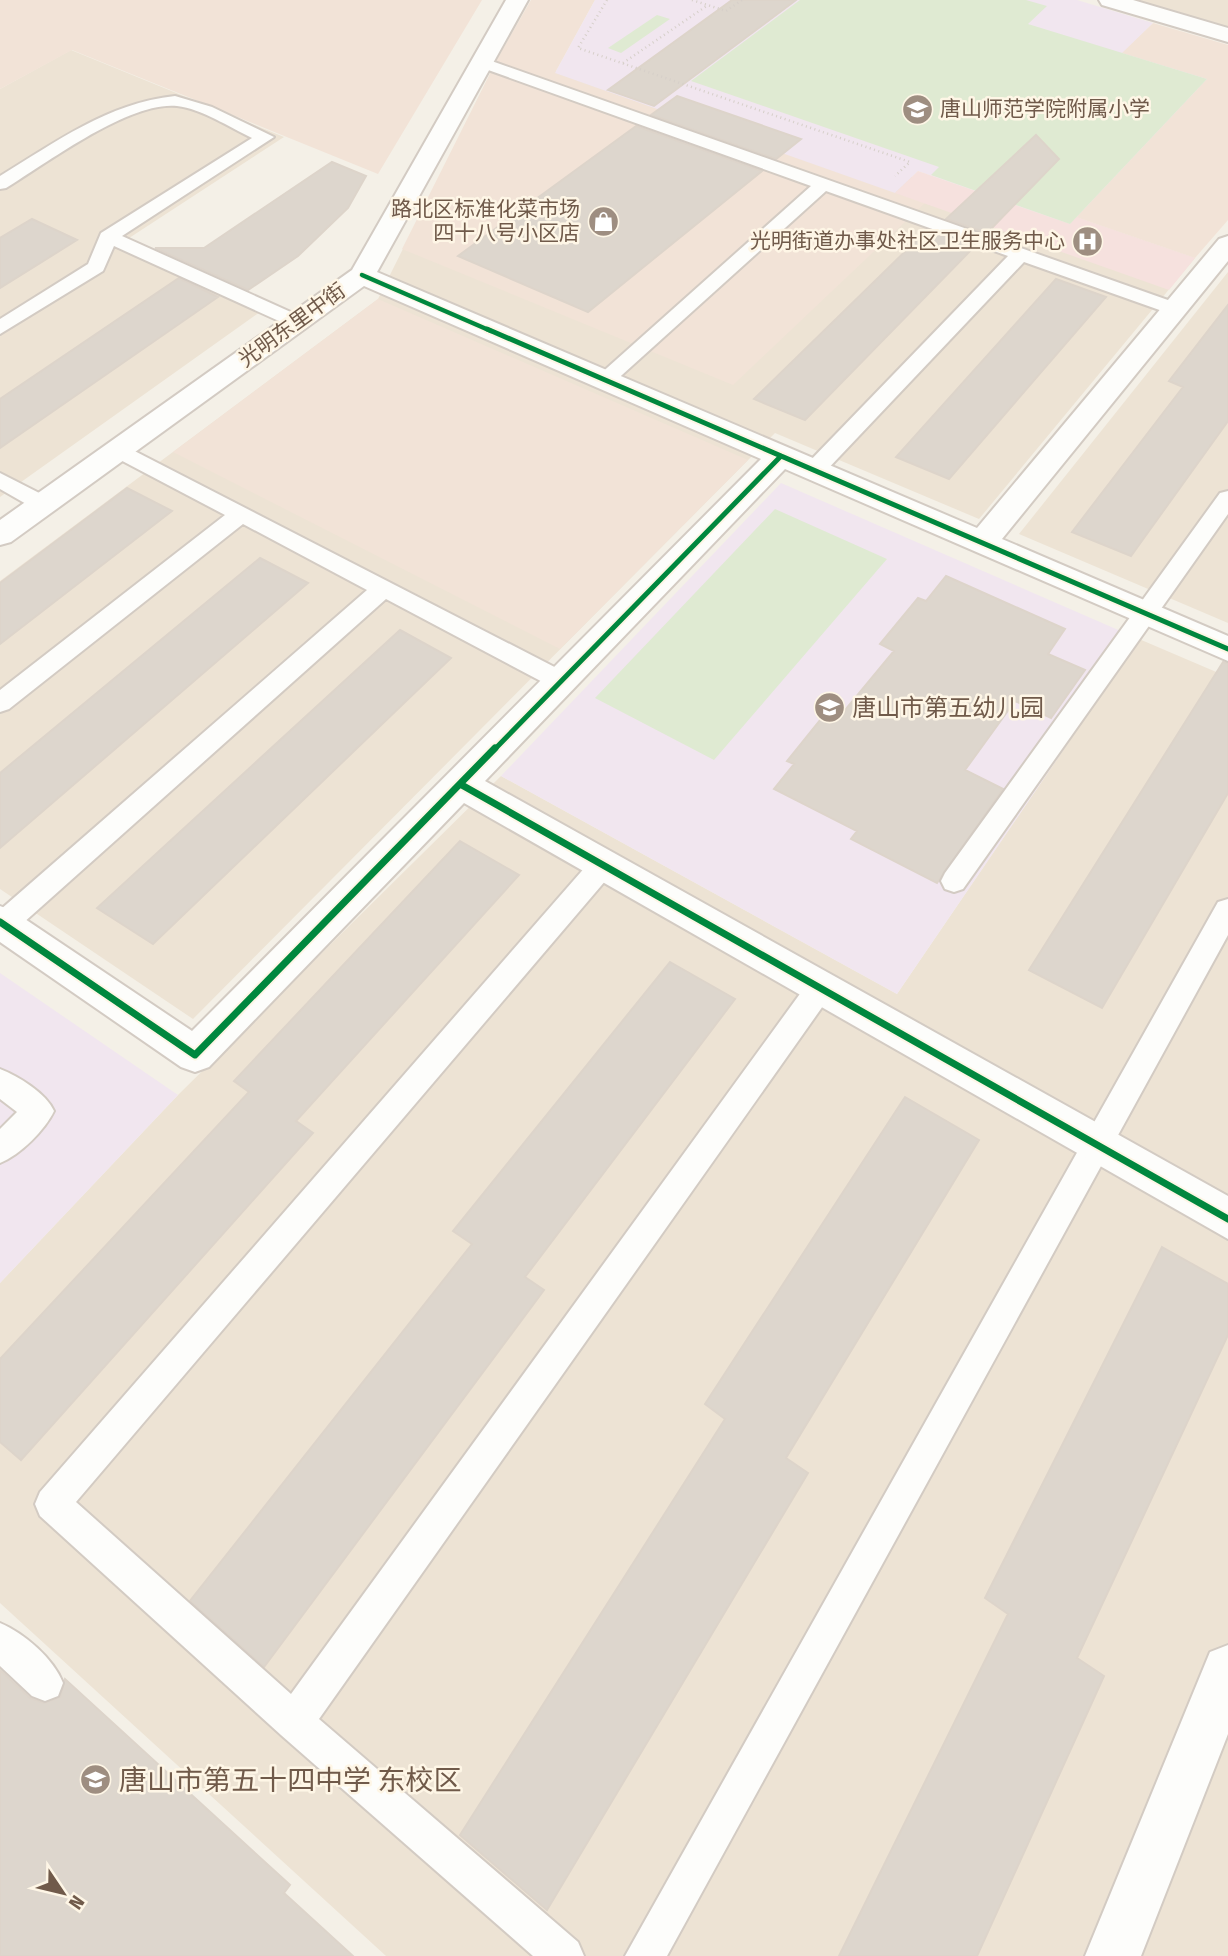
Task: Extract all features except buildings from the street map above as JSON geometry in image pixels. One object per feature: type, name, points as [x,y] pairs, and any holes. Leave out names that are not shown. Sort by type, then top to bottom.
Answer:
[{"type":"street","name":"光明东里中街","points":[[0,535],[362,275],[517,0]]},
{"type":"street","points":[[1110,0],[1136,3],[1228,35]]},
{"type":"street","points":[[982,543],[1225,251]]},
{"type":"street","points":[[362,275],[1228,649]]},
{"type":"street","points":[[2,923],[195,1055],[781,456]]},
{"type":"street","points":[[460,784],[1228,1219]]},
{"type":"street","points":[[1113,1956],[1228,1670]]},
{"type":"lane","points":[[483,63],[1175,309]]},
{"type":"lane","points":[[0,184],[122,115],[135,109],[176,101],[265,136],[108,237],[96,267],[0,328]]},
{"type":"lane","points":[[605,380],[823,184]]},
{"type":"lane","points":[[108,237],[297,322]]},
{"type":"lane","points":[[814,470],[1021,254]]},
{"type":"lane","points":[[120,450],[561,681]]},
{"type":"lane","points":[[0,480],[43,504]]},
{"type":"lane","points":[[954,881],[1228,498]]},
{"type":"lane","points":[[0,703],[242,513]]},
{"type":"lane","points":[[2,923],[384,588]]},
{"type":"lane","points":[[564,1956],[294,1722],[52,1504],[603,865]]},
{"type":"lane","points":[[645,1956],[1228,910]]},
{"type":"lane","points":[[294,1722],[820,988]]},
{"type":"lane","points":[[0,1082],[39,1111],[0,1149]]},
{"type":"lane","points":[[0,1641],[45,1683]]},
{"type":"path","points":[[607,0],[578,48],[910,162],[869,200]]},
{"type":"path","points":[[692,0],[726,11],[742,0]]},
{"type":"path","points":[[622,63],[708,5]]},
{"type":"shaded area","points":[[0,0],[482,0],[378,174],[72,50],[0,89]]},
{"type":"shaded area","points":[[531,0],[595,0],[555,73],[925,203],[733,385],[402,249],[500,54]]},
{"type":"shaded area","name":"唐山师范学院附属小学","points":[[595,0],[1077,0],[1153,23],[1122,53],[1207,79],[1070,224],[918,171],[895,193],[555,73]]},
{"type":"shaded area","points":[[1125,0],[1228,0],[1228,30]]},
{"type":"shaded area","points":[[1153,23],[1228,45],[1228,220],[1195,258],[1076,217],[1206,79],[1121,53]]},
{"type":"shaded area","points":[[71,50],[284,137],[123,242],[267,307],[0,497],[0,89]]},
{"type":"shaded area","points":[[500,54],[1070,224],[1076,217],[1195,258],[979,519],[775,433],[193,1019],[0,889],[0,581],[378,299]]},
{"type":"shaded area","name":"光明街道办事处社区卫生服务中心","points":[[918,171],[1070,224],[1076,217],[1195,258],[1169,290],[895,193]]},
{"type":"shaded area","points":[[1228,272],[1228,623],[1019,534]]},
{"type":"shaded area","points":[[378,299],[748,460],[560,649],[173,452]]},
{"type":"shaded area","name":"唐山市第五幼儿园","points":[[781,483],[1139,639],[897,994],[501,776]]},
{"type":"shaded area","points":[[1139,639],[1228,677],[1228,1956],[386,1956],[0,1603],[0,1283],[178,1095],[501,776],[897,994]]},
{"type":"shaded area","points":[[0,973],[178,1095],[0,1283]]},
{"type":"green space","name":"唐山师范学院附属小学","points":[[800,0],[1026,0],[1047,6],[1028,24],[1207,79],[1070,224],[931,175],[939,167],[691,81]]},
{"type":"green space","points":[[657,15],[670,19],[621,53],[608,48]]},
{"type":"green space","points":[[775,509],[887,559],[714,760],[595,698]]},
{"type":"cycle path","points":[[362,275],[1228,649]]},
{"type":"cycle path","points":[[0,922],[195,1055],[781,456]]},
{"type":"cycle path","points":[[460,784],[1228,1219]]},
{"type":"place","name":"唐山师范学院附属小学","points":[[917,109]]},
{"type":"place","name":"路北区标准化菜市场 四十八号小区店","points":[[603,221]]},
{"type":"place","name":"光明街道办事处社区卫生服务中心","points":[[1088,241]]},
{"type":"place","name":"唐山市第五幼儿园","points":[[829,708]]},
{"type":"place","name":"唐山市第五十四中学 东校区","points":[[96,1780]]}]
